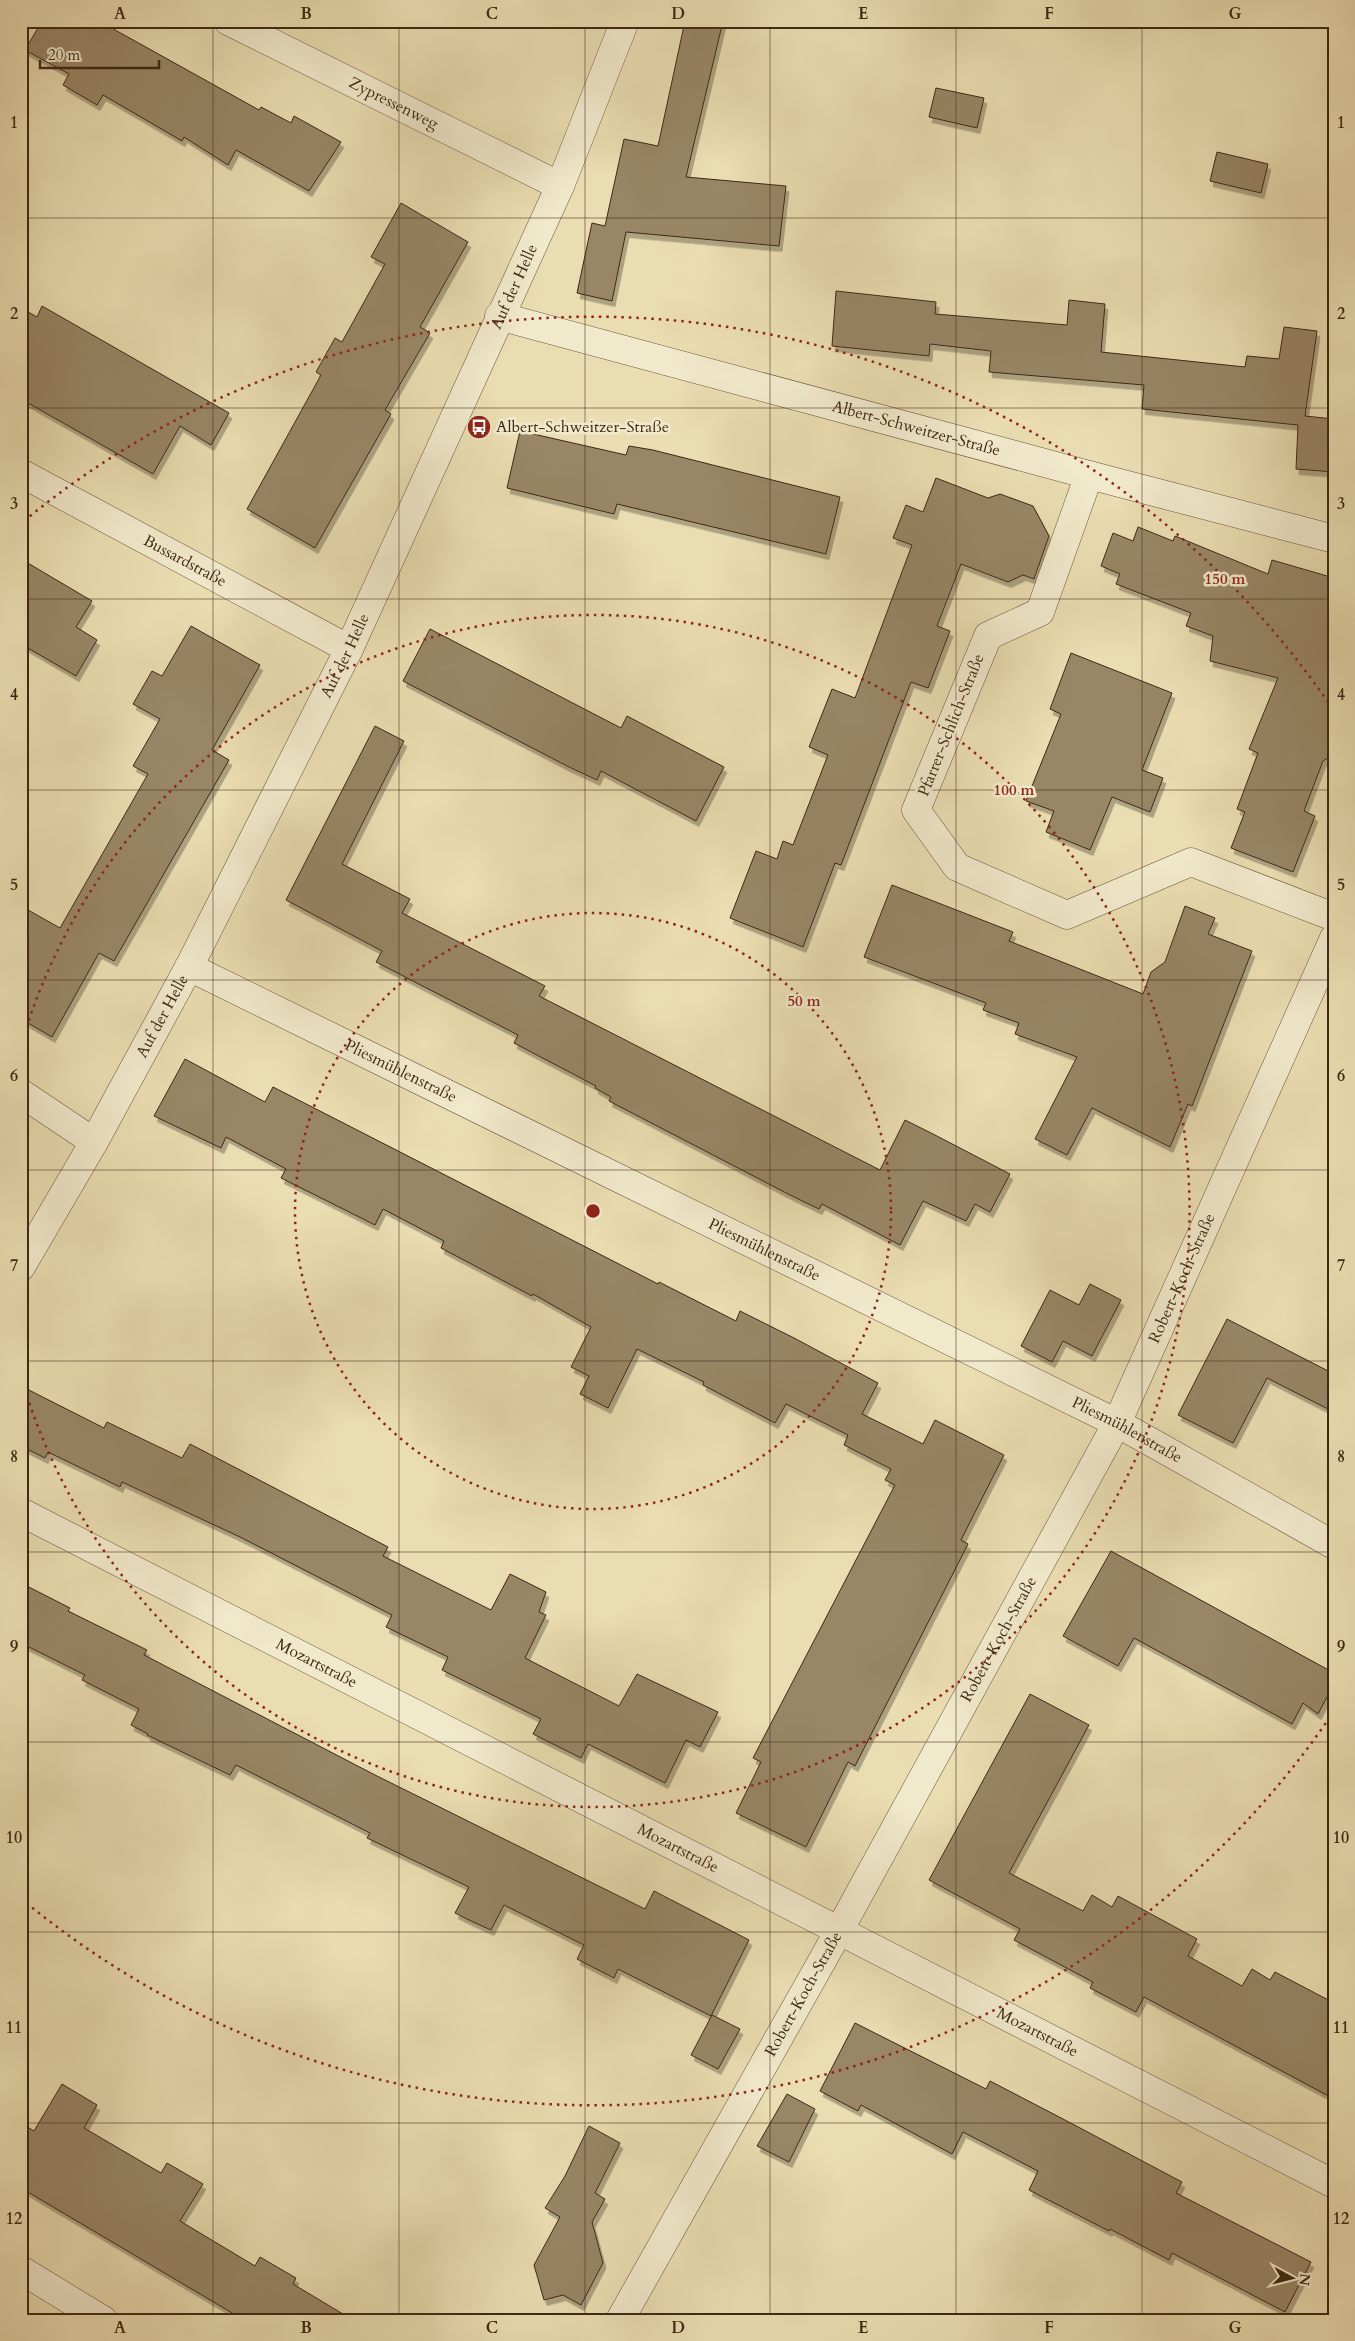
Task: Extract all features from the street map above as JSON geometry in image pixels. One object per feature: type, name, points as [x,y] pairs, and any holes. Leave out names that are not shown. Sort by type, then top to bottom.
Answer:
[{"type":"street","name":"Zypressenweg","points":[[228,21],[560,186]]},
{"type":"street","name":"Auf der Helle","points":[[21,1267],[94,1142],[189,966],[349,649],[499,316],[560,186],[626,21]]},
{"type":"street","name":"Albert-Schweitzer-Straße","points":[[499,316],[1334,539]]},
{"type":"street","name":"Bussardstraße","points":[[21,473],[349,649]]},
{"type":"street","name":"Pfarrer-Schlich-Straße","points":[[1089,475],[1040,612],[988,636],[916,810],[957,867],[1067,915],[1191,862],[1334,917]]},
{"type":"street","name":"Robert-Koch-Straße","points":[[620,2320],[840,1929],[1117,1423],[1334,938]]},
{"type":"street","name":"Pliesmühlenstraße","points":[[189,966],[1117,1423],[1334,1546]]},
{"type":"street","points":[[21,1093],[94,1142]]},
{"type":"street","name":"Mozartstraße","points":[[21,1512],[840,1929],[1334,2184]]},
{"type":"street","points":[[21,2270],[103,2320]]},
{"type":"building","points":[[42,21],[99,21],[259,110],[261,107],[291,123],[294,116],[341,142],[309,191],[236,150],[228,165],[184,137],[182,141],[103,95],[97,105],[63,85],[69,74],[25,50]]},
{"type":"building","points":[[685,21],[723,21],[686,177],[786,186],[779,246],[626,232],[612,301],[577,293],[592,223],[605,226],[624,139],[658,146]]},
{"type":"building","points":[[936,88],[984,98],[977,128],[929,117]]},
{"type":"building","points":[[1217,152],[1268,164],[1261,193],[1210,181]]},
{"type":"building","points":[[401,203],[468,242],[420,327],[430,333],[385,410],[391,414],[315,548],[247,509],[321,375],[316,372],[335,338],[342,342],[385,264],[371,257]]},
{"type":"building","points":[[836,291],[936,302],[935,314],[1067,325],[1069,300],[1105,304],[1101,352],[1245,367],[1247,356],[1279,359],[1284,327],[1317,331],[1305,416],[1334,419],[1334,472],[1296,469],[1298,425],[1142,409],[1144,385],[989,372],[991,351],[930,344],[929,356],[832,346]]},
{"type":"building","points":[[42,306],[229,413],[211,445],[180,426],[153,474],[21,399],[21,308],[37,317]]},
{"type":"building","points":[[520,431],[626,455],[629,446],[653,450],[840,497],[826,554],[617,504],[614,514],[507,488]]},
{"type":"building","points":[[936,478],[988,498],[1000,494],[1033,506],[1049,536],[1034,579],[1023,575],[1008,582],[961,564],[937,626],[950,631],[928,688],[911,682],[841,865],[835,863],[803,947],[730,918],[756,851],[777,859],[783,841],[793,845],[828,755],[809,747],[832,689],[855,698],[912,545],[893,538],[906,505],[923,512]]},
{"type":"building","points":[[1138,527],[1173,541],[1175,536],[1268,574],[1272,560],[1334,578],[1334,742],[1328,758],[1323,761],[1304,811],[1315,816],[1293,872],[1231,848],[1245,812],[1237,809],[1258,753],[1249,749],[1278,678],[1210,661],[1213,636],[1186,626],[1191,613],[1116,584],[1120,574],[1101,566],[1113,533],[1133,541]]},
{"type":"building","points":[[21,559],[92,601],[76,627],[97,640],[76,676],[21,644]]},
{"type":"building","points":[[191,626],[260,665],[212,750],[229,760],[114,961],[99,953],[52,1037],[21,1019],[21,906],[60,928],[148,774],[133,766],[160,719],[133,704],[152,671],[162,676]]},
{"type":"building","points":[[430,629],[621,728],[627,716],[724,767],[696,821],[601,771],[597,780],[569,767],[403,681]]},
{"type":"building","points":[[1071,653],[1172,693],[1142,770],[1163,778],[1150,812],[1112,797],[1090,850],[1046,832],[1054,811],[1026,801],[1061,714],[1050,709]]},
{"type":"building","points":[[375,726],[404,741],[342,864],[410,899],[402,913],[545,986],[539,996],[880,1170],[905,1120],[935,1135],[1010,1174],[990,1212],[975,1204],[966,1221],[923,1201],[900,1245],[822,1204],[819,1209],[790,1195],[609,1101],[611,1097],[595,1088],[596,1086],[514,1043],[518,1035],[376,962],[382,951],[286,900]]},
{"type":"building","points":[[892,885],[1013,932],[1009,941],[1143,994],[1151,972],[1165,962],[1185,906],[1215,918],[1208,934],[1252,951],[1192,1106],[1188,1104],[1170,1147],[1092,1108],[1067,1155],[1035,1139],[1077,1057],[1015,1034],[1019,1023],[983,1010],[986,1003],[864,957]]},
{"type":"building","points":[[185,1059],[265,1102],[273,1087],[658,1284],[659,1282],[736,1321],[740,1311],[796,1339],[878,1383],[862,1414],[923,1444],[935,1420],[1004,1455],[961,1540],[968,1544],[855,1766],[848,1762],[806,1847],[736,1813],[761,1762],[753,1758],[895,1485],[885,1480],[891,1469],[844,1445],[848,1435],[786,1404],[775,1423],[703,1385],[704,1382],[637,1349],[608,1408],[580,1394],[589,1376],[571,1367],[591,1327],[533,1294],[532,1296],[441,1248],[444,1241],[383,1209],[375,1225],[281,1178],[286,1169],[226,1137],[221,1148],[154,1116]]},
{"type":"building","points":[[1090,1284],[1121,1300],[1092,1356],[1063,1341],[1052,1362],[1021,1346],[1050,1290],[1079,1305]]},
{"type":"building","points":[[1227,1319],[1334,1374],[1334,1412],[1267,1378],[1233,1443],[1178,1415]]},
{"type":"building","points":[[21,1386],[104,1428],[107,1422],[182,1458],[190,1444],[388,1547],[383,1556],[491,1610],[510,1574],[546,1592],[539,1612],[546,1615],[525,1658],[619,1706],[637,1674],[718,1712],[700,1747],[686,1740],[665,1783],[588,1744],[581,1758],[533,1734],[541,1719],[442,1670],[448,1657],[386,1627],[392,1615],[240,1537],[122,1482],[120,1487],[48,1452],[45,1458],[21,1446]]},
{"type":"building","points":[[1111,1551],[1334,1673],[1334,1684],[1318,1714],[1303,1703],[1292,1724],[1134,1638],[1118,1666],[1063,1636]]},
{"type":"building","points":[[21,1583],[70,1608],[68,1611],[147,1650],[144,1655],[375,1775],[645,1909],[654,1891],[749,1940],[711,2016],[618,1969],[614,1978],[577,1959],[584,1945],[504,1905],[491,1930],[455,1913],[469,1887],[367,1838],[370,1833],[236,1765],[230,1775],[147,1735],[131,1725],[139,1709],[82,1680],[85,1675],[21,1643]]},
{"type":"building","points":[[1030,1694],[1089,1725],[1009,1873],[1083,1911],[1092,1895],[1112,1907],[1118,1896],[1197,1939],[1188,1956],[1242,1986],[1252,1969],[1270,1980],[1275,1972],[1334,2003],[1334,2099],[1144,1997],[1136,2012],[1090,1988],[1093,1982],[1014,1940],[1020,1929],[929,1880]]},
{"type":"building","points":[[712,2015],[740,2029],[718,2069],[691,2055]]},
{"type":"building","points":[[855,2023],[986,2089],[990,2081],[1065,2120],[1182,2182],[1176,2193],[1311,2262],[1285,2312],[1172,2253],[1169,2260],[1029,2190],[1038,2171],[963,2132],[952,2154],[861,2105],[858,2111],[820,2091]]},
{"type":"building","points":[[62,2084],[97,2105],[84,2128],[161,2173],[167,2163],[203,2184],[180,2221],[255,2266],[260,2257],[296,2278],[293,2284],[353,2320],[244,2320],[21,2188],[21,2123],[34,2131]]},
{"type":"building","points":[[787,2094],[815,2109],[789,2162],[757,2146]]},
{"type":"building","points":[[589,2126],[620,2143],[595,2193],[605,2199],[592,2222],[603,2263],[581,2305],[563,2295],[544,2300],[534,2265],[560,2217],[545,2208],[565,2176]]},
{"type":"place","name":"Albert-Schweitzer-Straße","points":[[479,427]]}]
